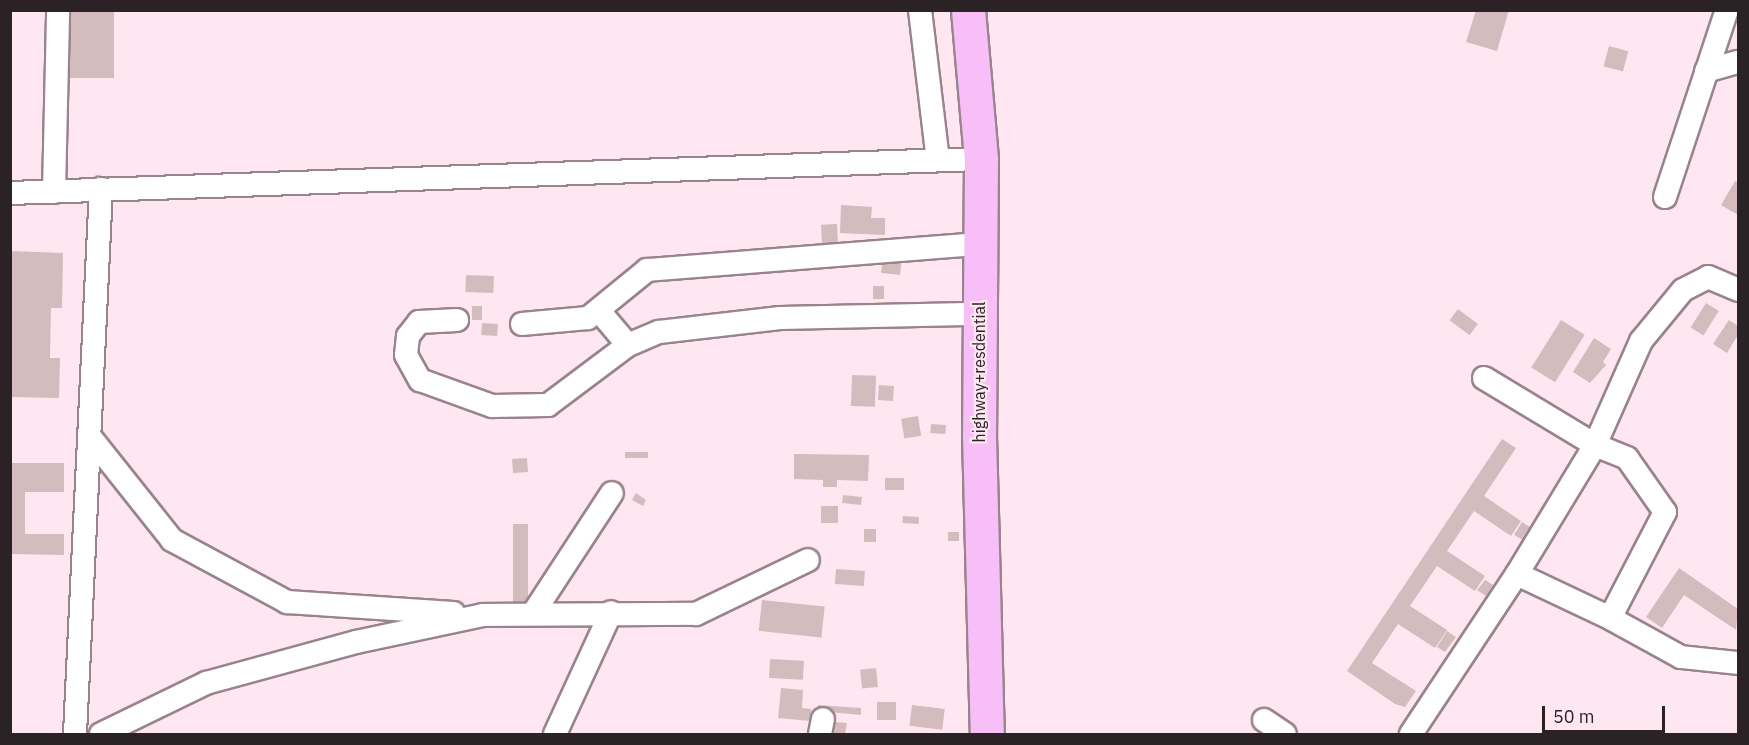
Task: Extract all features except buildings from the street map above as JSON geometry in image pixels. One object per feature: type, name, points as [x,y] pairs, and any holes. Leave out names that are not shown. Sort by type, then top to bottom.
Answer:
[{"type":"highway","name":"highway+resdential","points":[[968,10],[981,159],[978,314],[987,735]]},
{"type":"street","points":[[54,192],[58,10]]},
{"type":"street","points":[[920,10],[938,160]]},
{"type":"street","points":[[1665,197],[1727,10]]},
{"type":"street","points":[[1706,71],[1738,62]]},
{"type":"street","points":[[10,193],[981,159]]},
{"type":"street","points":[[75,735],[91,438],[101,189]]},
{"type":"street","points":[[522,324],[575,322],[600,312],[647,270],[981,244]]},
{"type":"street","points":[[1411,735],[1517,574],[1595,445],[1641,341],[1683,290],[1708,277],[1738,290]]},
{"type":"street","points":[[600,312],[628,345]]},
{"type":"street","points":[[457,320],[419,322],[408,336],[406,355],[420,381],[492,406],[548,405],[628,345],[659,332],[780,318],[978,314]]},
{"type":"street","points":[[1484,378],[1595,445],[1627,458],[1665,512],[1610,618]]},
{"type":"street","points":[[91,438],[172,540],[287,602],[483,615],[534,612],[696,614],[808,560]]},
{"type":"street","points":[[534,612],[612,493]]},
{"type":"street","points":[[1517,574],[1610,618],[1681,657],[1738,663]]},
{"type":"street","points":[[555,735],[611,612]]},
{"type":"street","points":[[101,735],[206,683],[356,642],[483,615]]},
{"type":"street","points":[[1264,720],[1285,735]]}]
